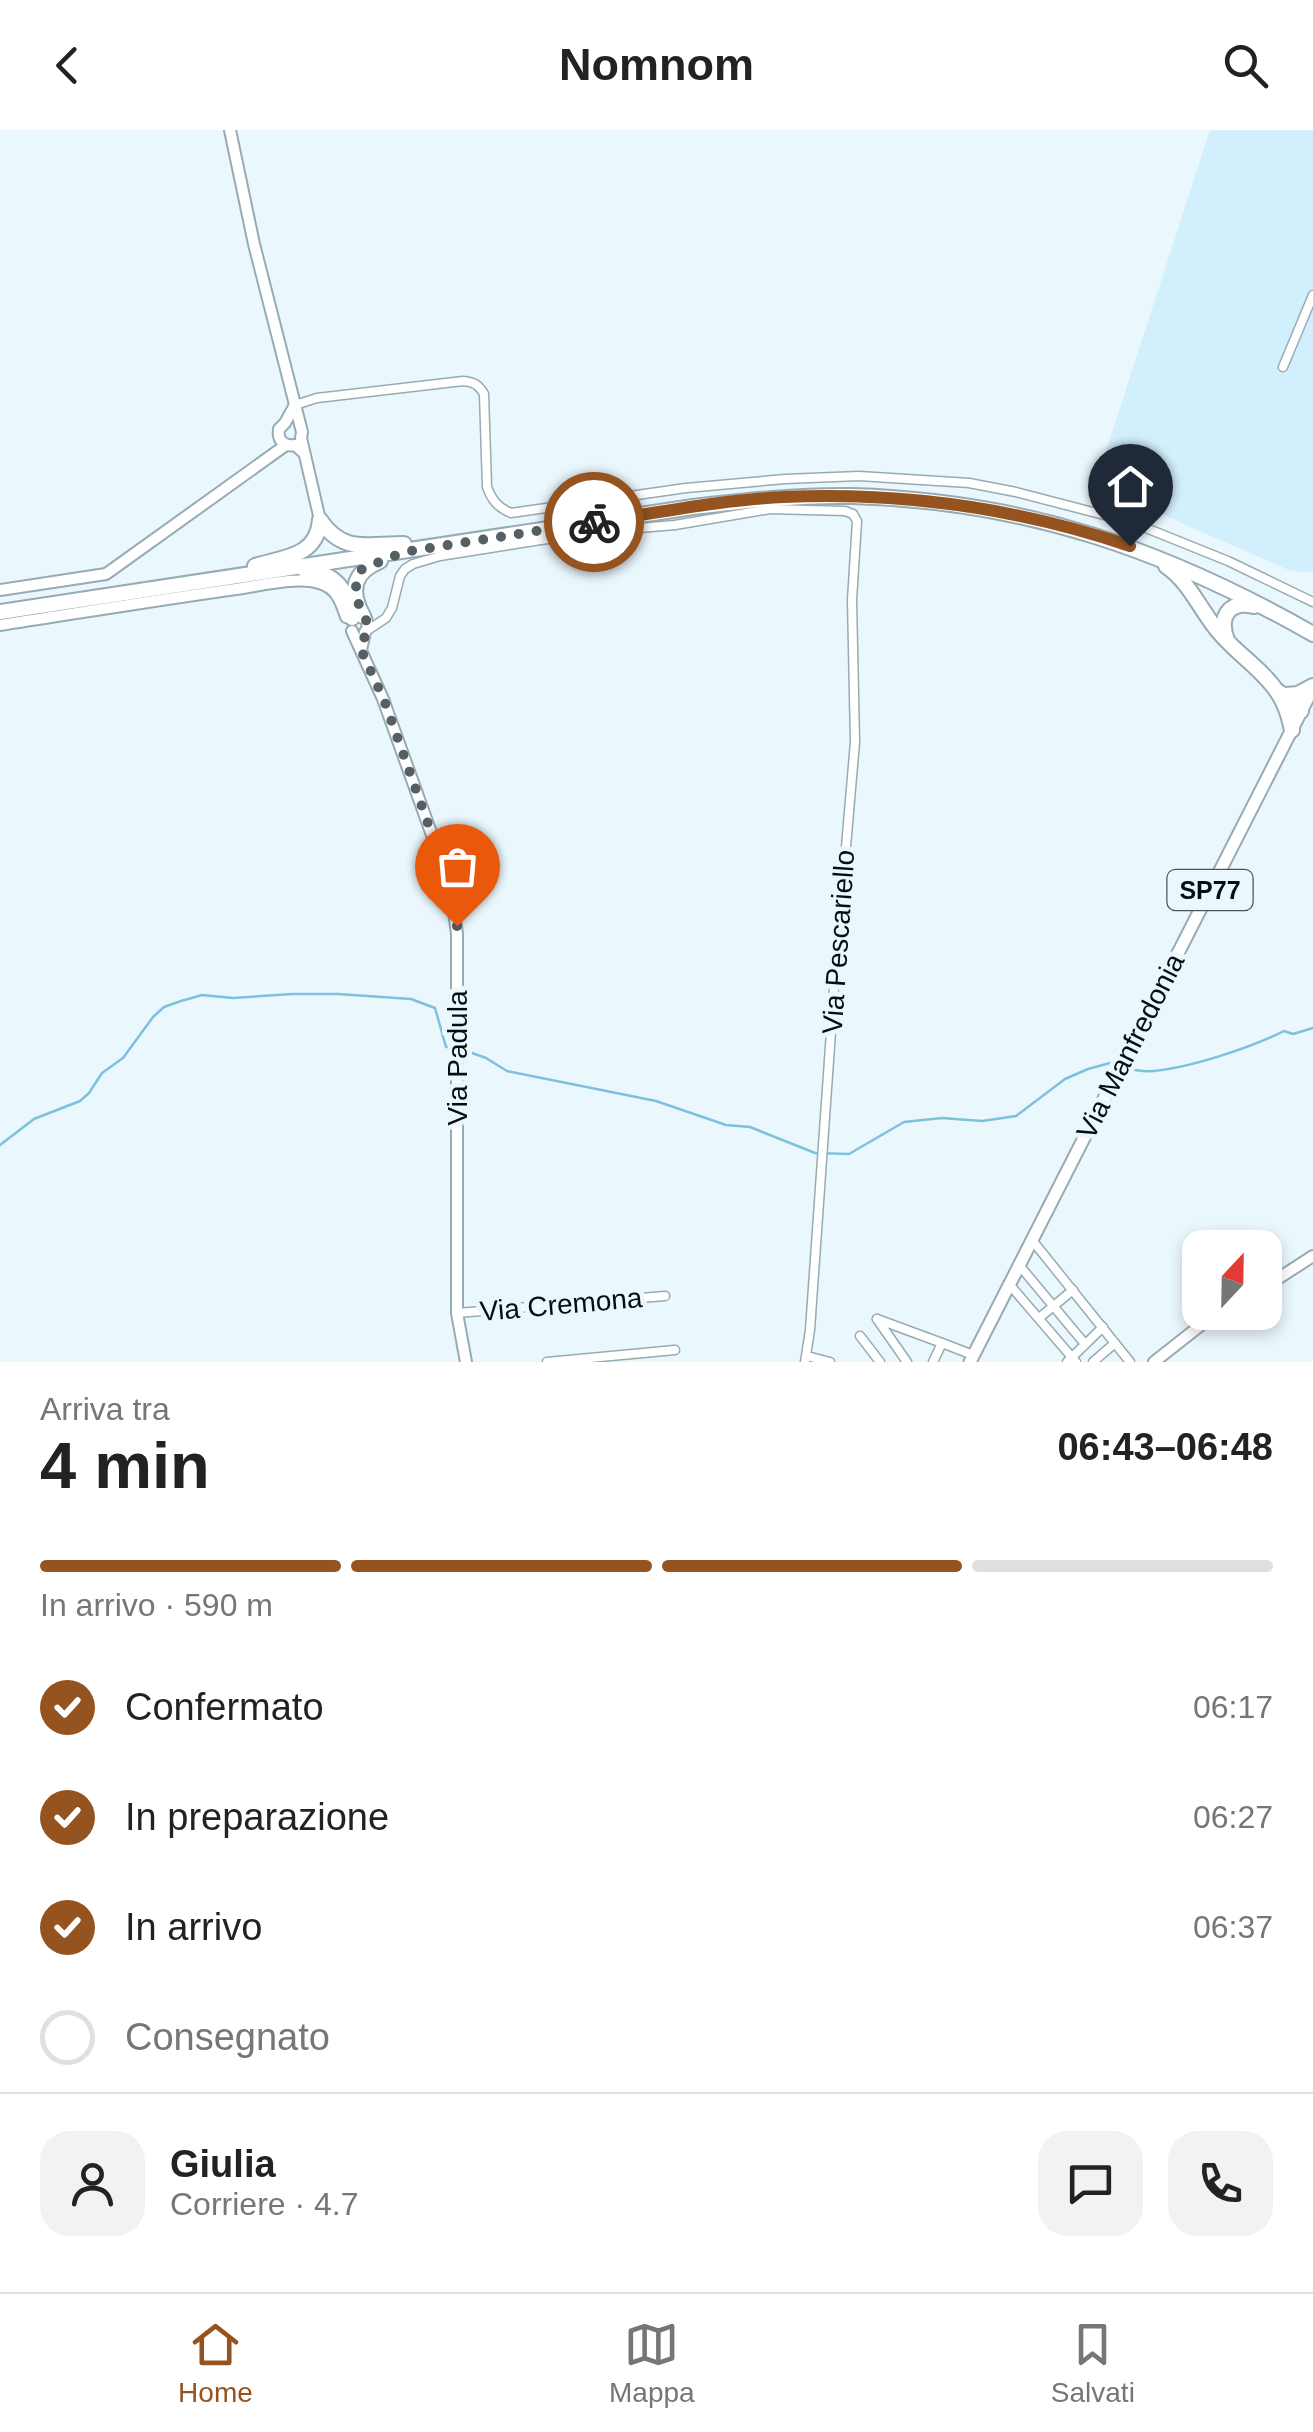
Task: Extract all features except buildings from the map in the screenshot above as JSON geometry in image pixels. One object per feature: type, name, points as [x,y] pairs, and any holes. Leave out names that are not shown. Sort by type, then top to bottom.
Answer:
[{"type":"highway","points":[[320,520],[345,543],[404,548],[693,499],[780,490],[854,489],[926,494],[1000,503],[1100,529],[1188,561],[1313,625]]},
{"type":"highway","points":[[0,604],[693,506],[852,496],[998,510],[1082,530],[1220,584],[1313,634]]},
{"type":"highway","points":[[0,612],[255,570],[310,546],[318,535],[320,520]]},
{"type":"highway","points":[[1130,546],[1184,581],[1228,643],[1292,710],[1301,711]]},
{"type":"highway","points":[[356,621],[356,582],[362,569],[404,548]]},
{"type":"highway","points":[[255,570],[283,575],[320,572],[340,585],[356,621]]},
{"type":"highway","points":[[1228,643],[1222,628],[1224,617],[1239,604],[1283,617]]},
{"type":"highway","points":[[1283,697],[1313,687]]},
{"type":"highway","points":[[1283,697],[1292,730]]},
{"type":"main road","name":"SP77","points":[[1292,730],[1313,687]]},
{"type":"main road","name":"Via Manfredonia","points":[[972,1359],[1292,730]]},
{"type":"street","points":[[230,130],[294,405],[296,439],[305,454],[320,520]]},
{"type":"street","points":[[1283,367],[1313,295]]},
{"type":"street","points":[[261,462],[294,405],[317,398],[464,380],[480,386],[484,394],[487,487],[500,508],[511,513],[750,482],[860,476],[969,484],[1131,522],[1228,561],[1313,602]]},
{"type":"street","points":[[282,426],[296,424],[296,439]]},
{"type":"street","points":[[282,426],[280,440],[296,439]]},
{"type":"street","points":[[0,590],[106,574],[296,439]]},
{"type":"street","name":"Via Pescariello","points":[[386,618],[405,569],[440,556],[770,509],[845,511],[857,521],[852,618],[855,742],[806,1359]]},
{"type":"street","points":[[0,625],[286,582],[323,584],[338,596],[356,621]]},
{"type":"street","points":[[356,621],[386,618]]},
{"type":"street","points":[[356,621],[386,618]]},
{"type":"street","name":"Via Padula","points":[[356,621],[361,650],[384,700],[453,894],[457,934],[458,1313],[466,1362]]},
{"type":"street","points":[[1032,1240],[1126,1360]]},
{"type":"street","points":[[1282,1275],[1313,1256]]},
{"type":"street","points":[[1019,1265],[1085,1344]]},
{"type":"street","points":[[1009,1284],[1072,1360],[1102,1327]]},
{"type":"street","points":[[1039,1318],[1072,1290]]},
{"type":"street","name":"Via Cremona","points":[[458,1313],[665,1296]]},
{"type":"street","points":[[907,1362],[876,1320],[942,1342],[972,1359]]},
{"type":"street","points":[[1154,1362],[1195,1330]]},
{"type":"street","points":[[860,1336],[880,1362]]},
{"type":"street","points":[[933,1362],[942,1342]]},
{"type":"street","points":[[1093,1362],[1115,1343]]},
{"type":"street","points":[[547,1362],[674,1350]]},
{"type":"street","points":[[806,1359],[829,1362]]},
{"type":"shaded area","points":[[1210,130],[1313,130],[1313,571],[1291,571],[1095,485]]},
{"type":"waterway","points":[[0,1145],[34,1119],[80,1101],[102,1073],[123,1058],[164,1007],[202,995],[233,998],[338,994],[411,999],[435,1008],[446,1047],[453,1048]]},
{"type":"waterway","points":[[1123,1067],[1150,1071],[1186,1065],[1284,1031],[1293,1034],[1313,1028]]},
{"type":"waterway","points":[[461,1049],[507,1071],[656,1101],[726,1125],[750,1127],[815,1153],[849,1154],[904,1122],[942,1118],[982,1121],[1016,1116],[1065,1079],[1115,1064]]},
{"type":"way so far","points":[[457,926],[451,888],[384,700],[361,650],[368,624],[356,600],[358,576],[362,569],[404,552],[594,522]]},
{"type":"route","points":[[594,522],[693,506],[852,496],[998,510],[1130,546]]}]
